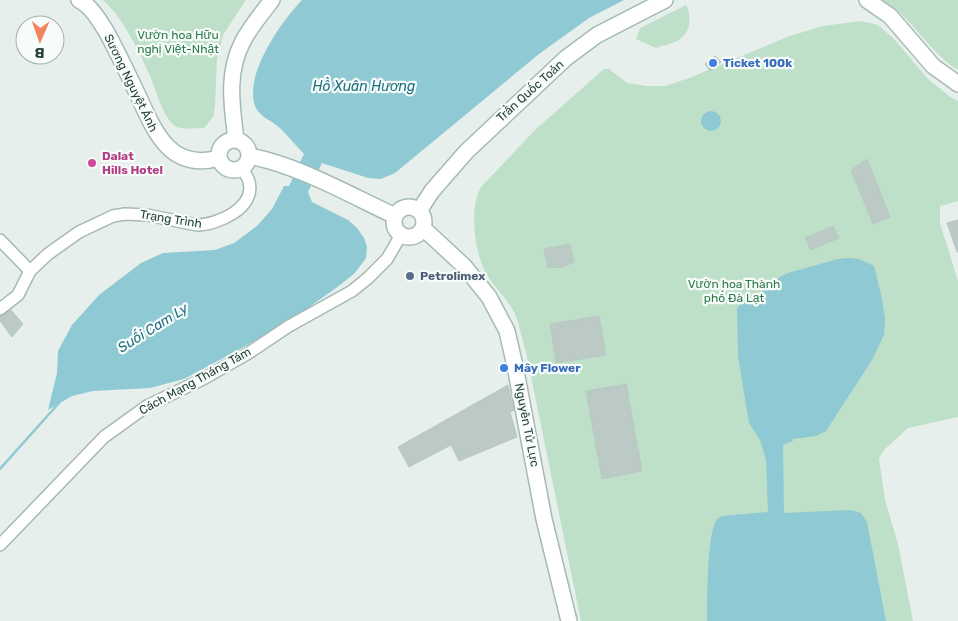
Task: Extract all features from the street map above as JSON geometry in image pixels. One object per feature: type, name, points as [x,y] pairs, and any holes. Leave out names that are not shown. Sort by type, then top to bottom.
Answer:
[{"type":"main road","name":"Sương Nguyệt Ánh","points":[[79,0],[99,18],[115,47],[153,129],[162,143],[175,153],[189,159],[219,158]]},
{"type":"main road","points":[[236,140],[231,92],[235,60],[248,32],[272,0]]},
{"type":"main road","name":"Trần Quốc Toản","points":[[419,211],[432,191],[466,152],[566,58],[597,35],[665,0]]},
{"type":"main road","points":[[867,0],[890,16],[933,66],[958,84]]},
{"type":"main road","points":[[246,162],[248,147],[244,144],[231,140],[223,145],[219,158],[226,168],[234,170],[246,162],[269,160],[289,167],[396,216]]},
{"type":"main road","points":[[406,207],[419,211],[424,219],[421,232],[413,236],[401,235],[394,225],[398,212],[406,207]]},
{"type":"main road","name":"Nguyên Tử Lực","points":[[423,228],[464,266],[489,297],[507,331],[518,377],[546,527],[569,621]]},
{"type":"street","name":"Trạng Trình","points":[[0,310],[18,295],[30,271],[48,254],[79,232],[113,216],[134,214],[207,225],[215,223],[239,210],[246,202],[250,184],[246,162]]},
{"type":"street","name":"Cách Mạng Tháng Tám","points":[[0,545],[104,437],[147,406],[203,379],[289,326],[352,291],[387,259],[401,235]]},
{"type":"street","points":[[0,240],[30,271]]},
{"type":"green space","name":"Vườn hoa Hữu nghị Việt-Nhật","points":[[103,0],[246,0],[223,35],[217,59],[213,117],[204,128],[180,128],[168,118],[130,35],[118,16]]},
{"type":"green space","points":[[882,0],[958,0],[958,70],[947,63],[903,16]]},
{"type":"green space","points":[[686,5],[690,18],[688,28],[684,36],[678,41],[656,48],[636,39],[640,28]]},
{"type":"green space","name":"Vườn hoa Thành phố Đà Lạt","points":[[862,21],[878,25],[894,39],[928,79],[958,101],[958,201],[940,206],[940,223],[958,281],[958,417],[908,428],[884,450],[879,458],[885,500],[898,544],[913,621],[581,621],[520,328],[509,303],[489,278],[478,254],[474,217],[477,196],[481,187],[536,129],[604,69],[609,69],[627,83],[665,86],[692,77],[787,37],[822,26]]},
{"type":"water","name":"Hồ Xuân Hương","points":[[302,0],[624,0],[589,18],[539,54],[395,173],[381,179],[368,178],[322,163],[308,192],[312,202],[348,220],[357,228],[364,238],[367,247],[366,258],[354,274],[336,288],[298,315],[184,379],[150,388],[93,391],[72,396],[48,410],[57,373],[58,351],[72,325],[99,295],[141,263],[163,253],[215,250],[234,243],[257,226],[272,209],[284,186],[289,186],[304,154],[278,126],[257,110],[253,93],[255,79],[266,49],[284,21]]},
{"type":"water","points":[[711,111],[718,114],[721,121],[718,128],[711,131],[704,128],[701,121],[704,114]]},
{"type":"water","points":[[838,259],[859,259],[874,266],[882,298],[885,320],[884,335],[872,360],[826,431],[816,436],[793,439],[793,441],[783,445],[784,513],[851,510],[861,513],[867,522],[886,621],[707,621],[709,554],[716,521],[722,516],[768,512],[766,460],[760,440],[749,423],[738,356],[737,308],[743,302],[755,297],[788,273]]},
{"type":"building","name":"Ticket 100k","points":[[715,56],[721,62],[710,71],[705,64]]},
{"type":"building","points":[[867,159],[890,217],[873,224],[851,170]]},
{"type":"building","points":[[958,220],[958,252],[957,252],[947,223]]},
{"type":"building","points":[[833,226],[839,238],[811,250],[805,238]]},
{"type":"building","points":[[570,244],[574,262],[563,267],[548,268],[544,249]]},
{"type":"building","points":[[11,310],[23,324],[12,337],[0,321],[0,316]]},
{"type":"building","points":[[599,316],[606,355],[556,363],[550,324]]},
{"type":"building","points":[[626,384],[642,471],[602,479],[586,391]]},
{"type":"building","points":[[508,385],[514,410],[510,412],[517,437],[459,461],[451,445],[409,467],[398,447]]},
{"type":"waterway","name":"Suối Cam Ly","points":[[0,469],[59,403]]},
{"type":"place","name":"Ticket 100k","points":[[713,63]]},
{"type":"place","name":"Dalat Hills Hotel","points":[[92,163]]},
{"type":"place","name":"Petrolimex","points":[[410,276]]},
{"type":"place","name":"Mây Flower","points":[[504,368]]}]
